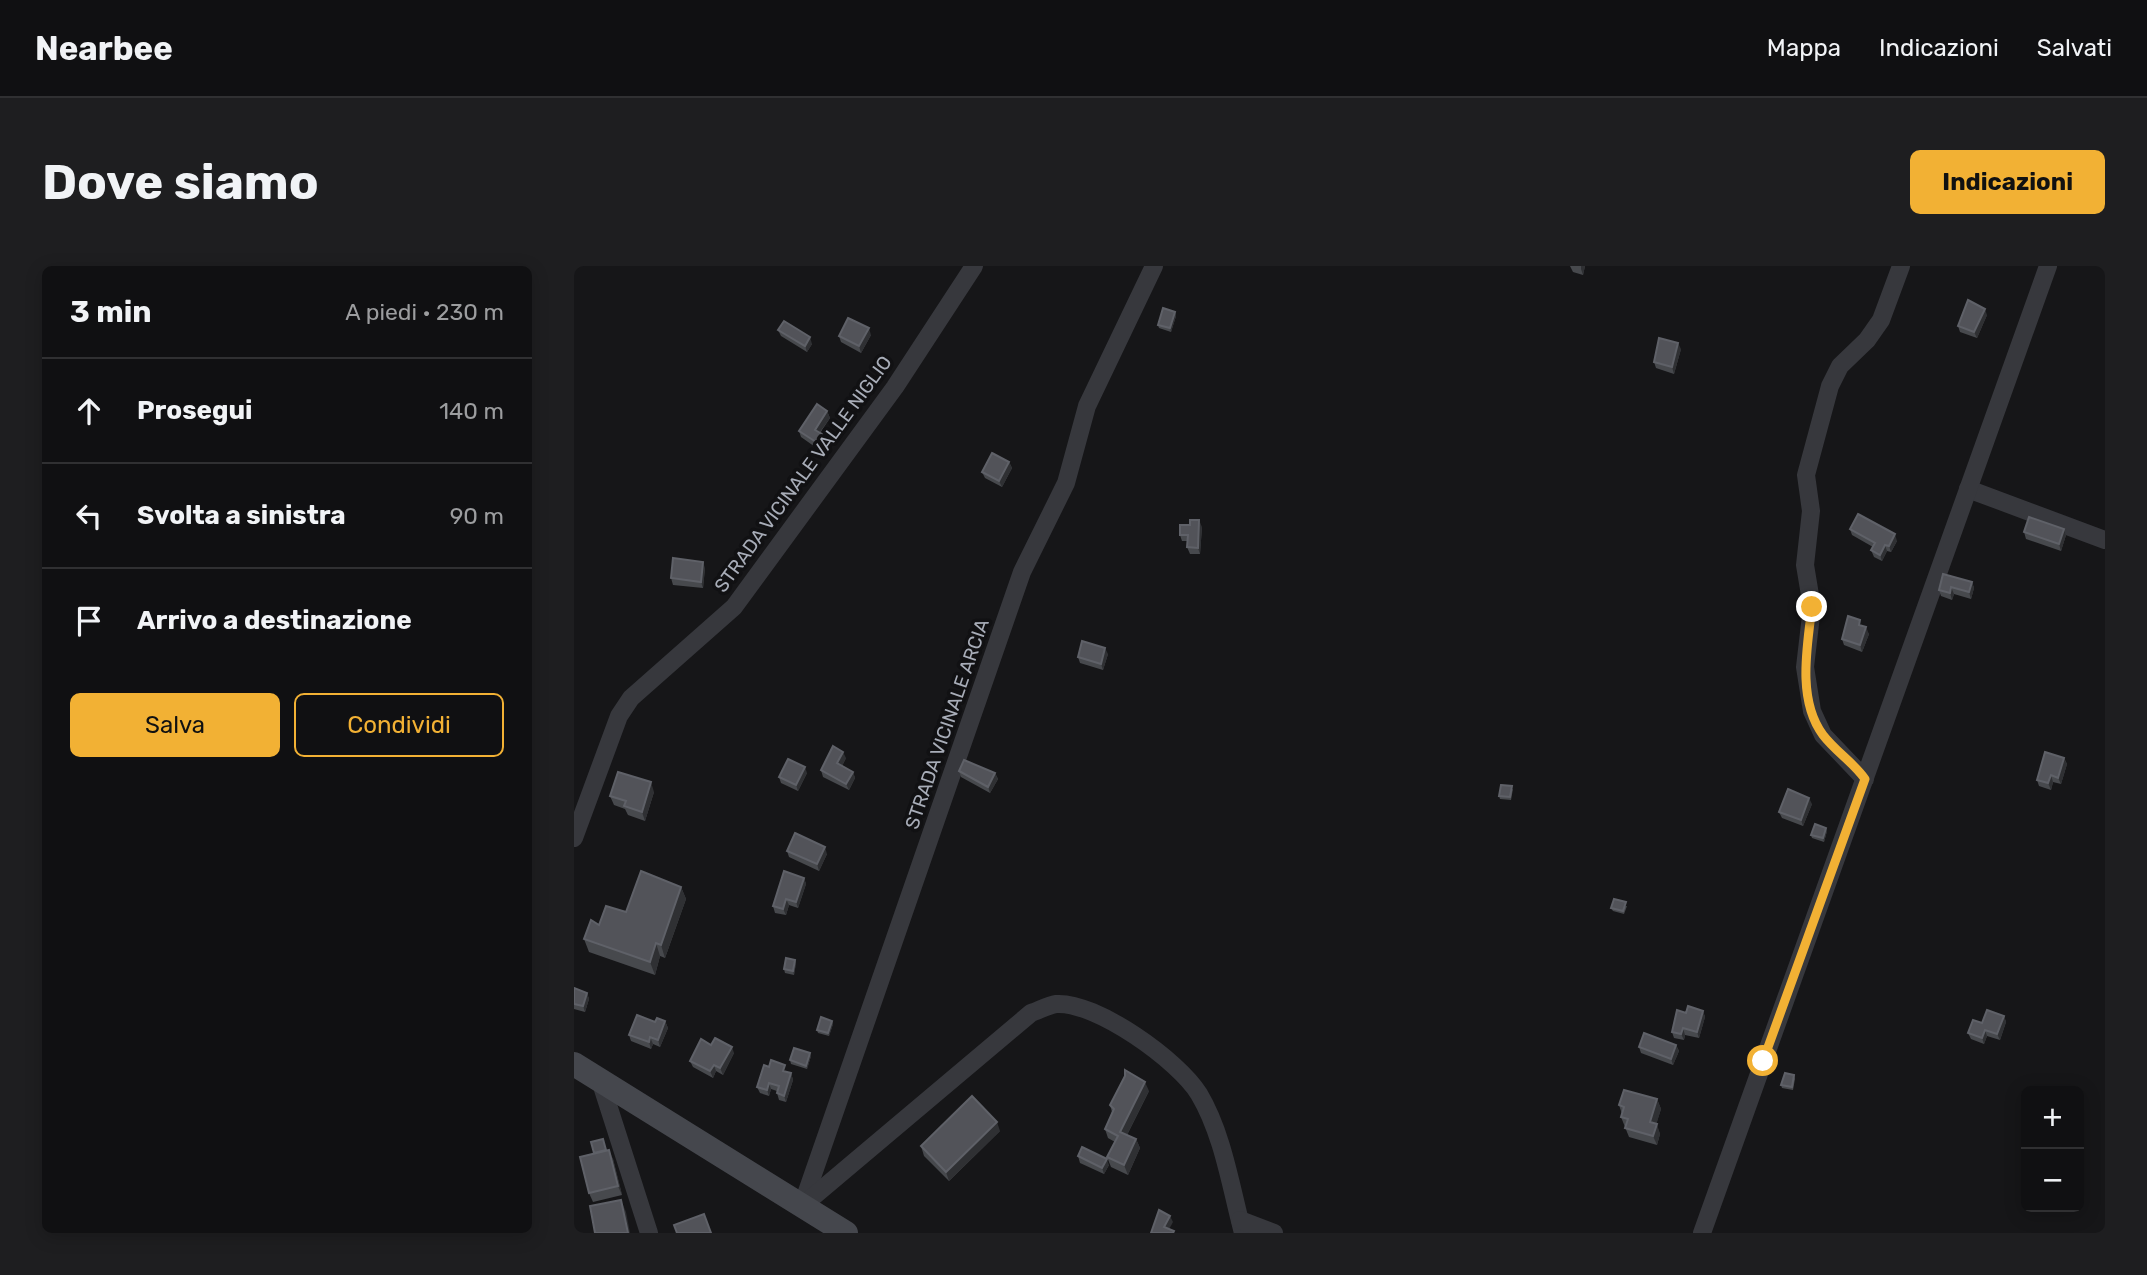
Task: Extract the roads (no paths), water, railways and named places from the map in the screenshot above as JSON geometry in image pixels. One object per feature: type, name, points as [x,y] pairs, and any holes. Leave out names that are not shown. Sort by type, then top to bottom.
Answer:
[{"type":"main road","points":[[574,1064],[846,1233]]},
{"type":"street","name":"STRADA VICINALE VALLE NIGLIO","points":[[574,838],[619,716],[631,698],[734,607],[895,387],[974,266]]},
{"type":"street","name":"STRADA VICINALE ARCIA","points":[[802,1206],[1022,572],[1066,483],[1087,406],[1154,266]]},
{"type":"street","points":[[1865,779],[1823,735],[1812,711],[1805,667],[1812,607],[1805,565],[1811,511],[1806,475],[1830,386],[1840,366],[1867,340],[1881,320],[1901,266]]},
{"type":"street","points":[[1702,1233],[2048,266]]},
{"type":"street","points":[[1968,489],[2105,540]]},
{"type":"street","points":[[802,1206],[1031,1013],[1056,1004],[1093,1011],[1167,1059],[1199,1094],[1217,1138],[1242,1227],[1274,1233]]},
{"type":"street","points":[[600,1080],[649,1233]]}]
